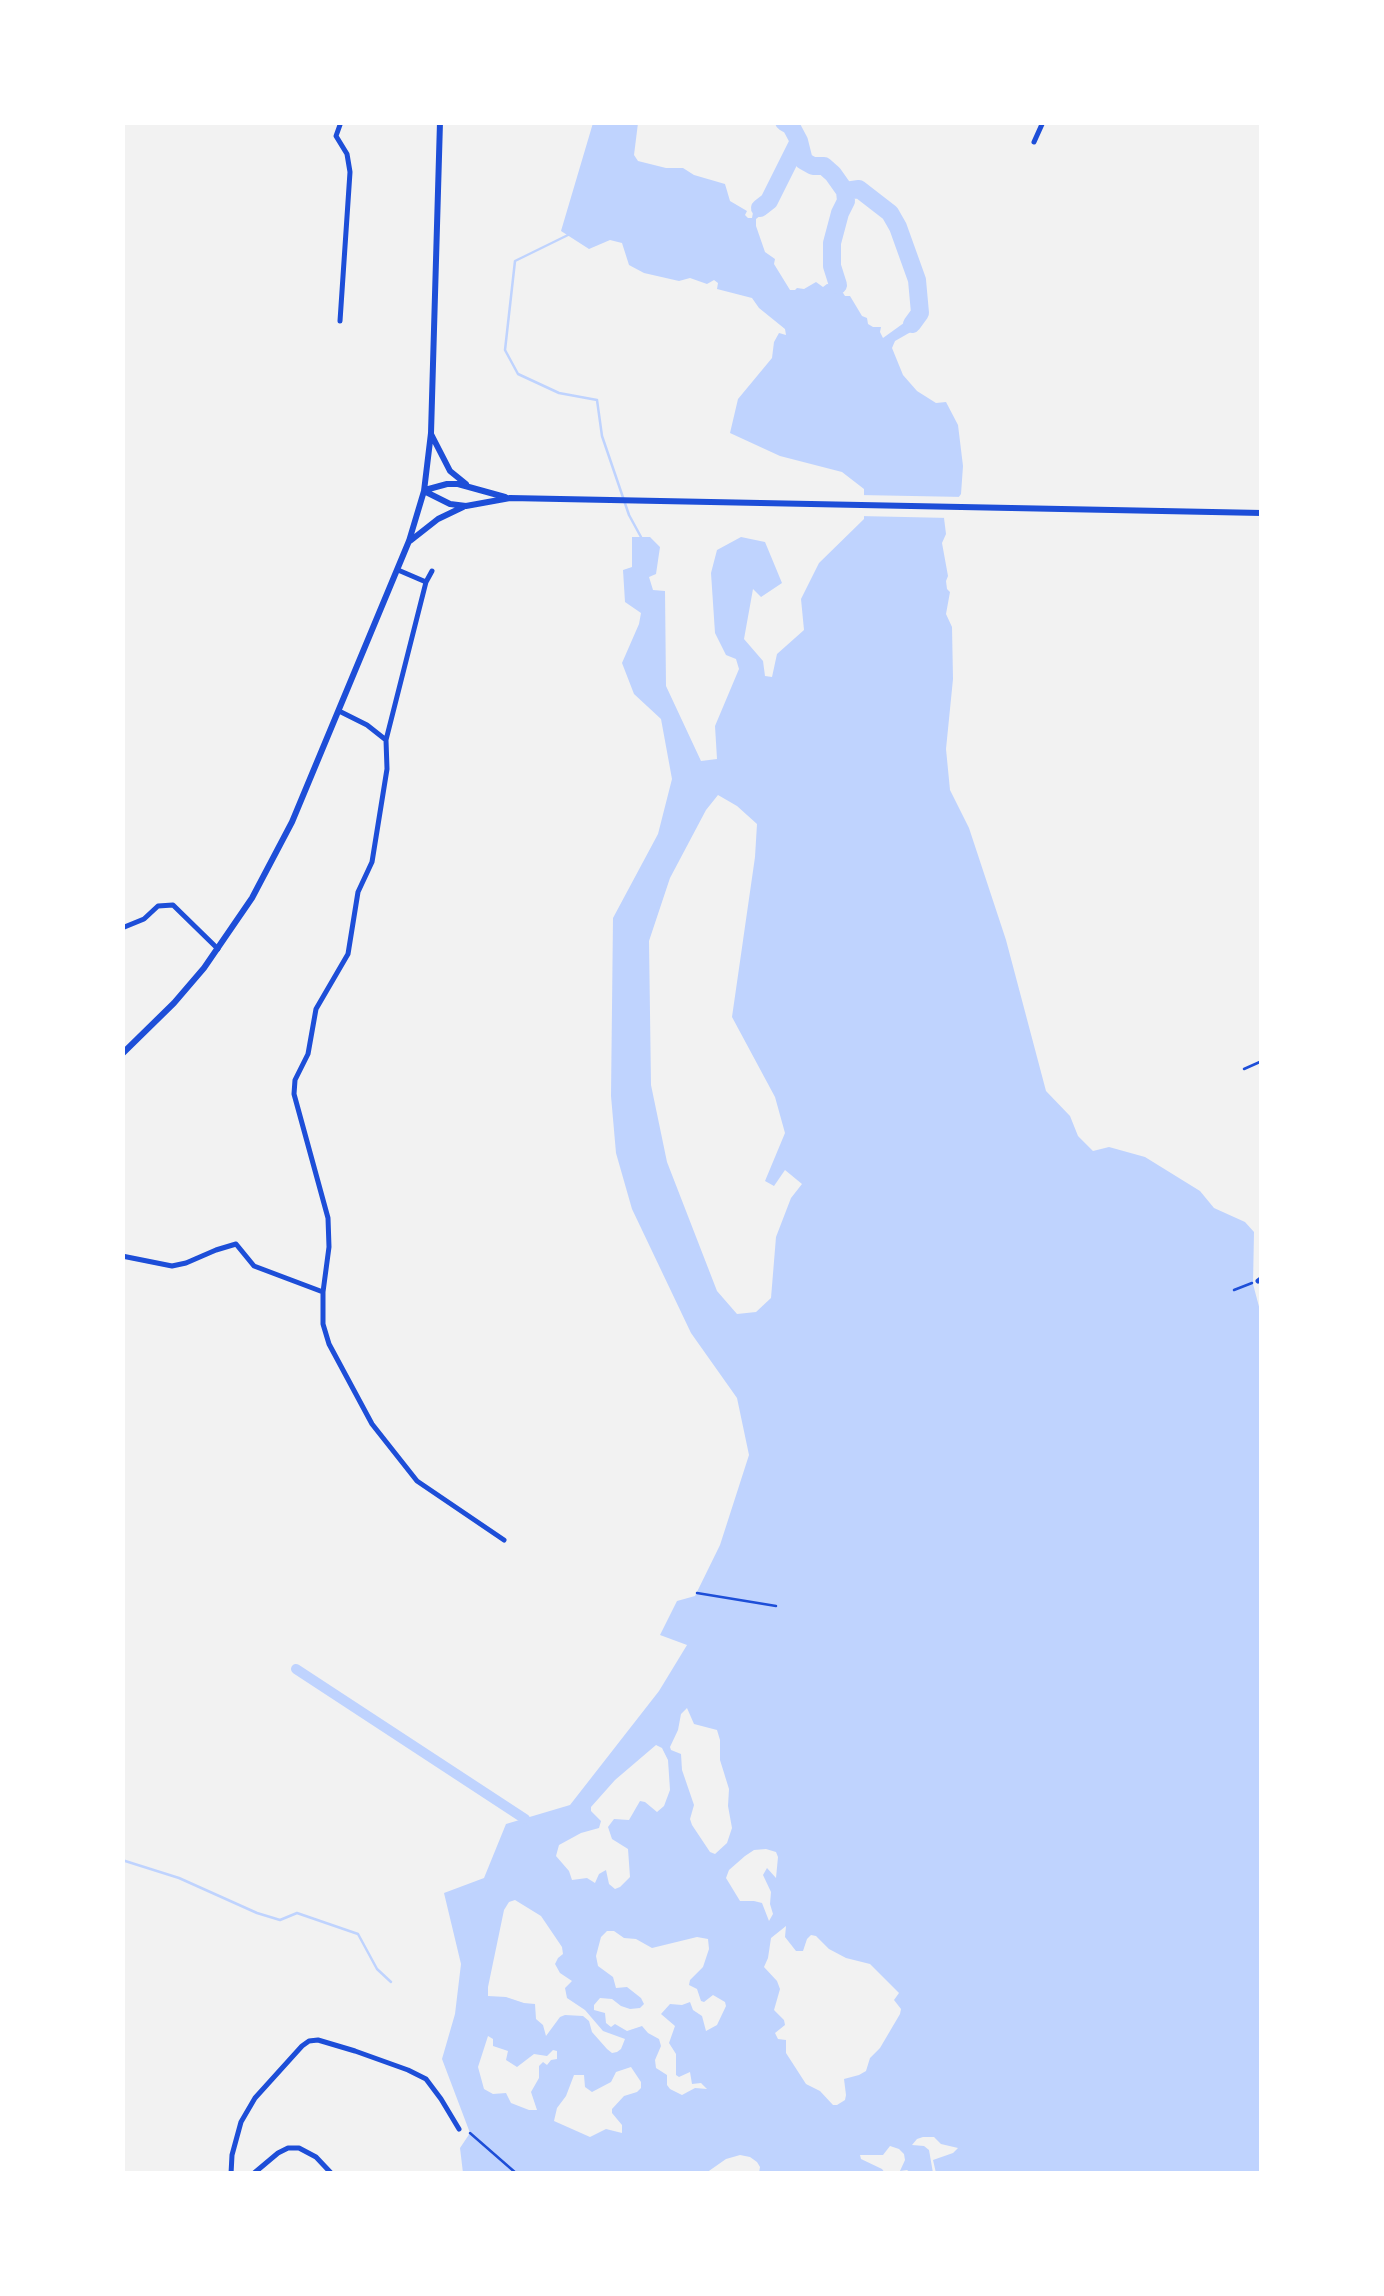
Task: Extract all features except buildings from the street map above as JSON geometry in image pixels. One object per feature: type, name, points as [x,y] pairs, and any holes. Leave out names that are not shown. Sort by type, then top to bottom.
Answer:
[{"type":"street","points":[[340,321],[350,172],[336,136],[341,122]]},
{"type":"street","points":[[122,1054],[174,1002],[218,949],[273,861],[409,542],[424,491],[430,432],[440,122]]},
{"type":"street","points":[[1034,142],[1043,122]]},
{"type":"street","points":[[430,432],[450,471],[475,489]]},
{"type":"street","points":[[424,491],[448,484],[510,498]]},
{"type":"street","points":[[424,491],[450,504],[466,506]]},
{"type":"street","points":[[409,542],[438,519],[466,506],[510,498],[1262,513]]},
{"type":"street","points":[[398,570],[426,582]]},
{"type":"street","points":[[432,571],[386,740],[387,769],[372,862],[358,892],[348,954],[316,1010],[308,1054],[294,1094],[328,1218],[323,1324],[329,1344],[372,1424],[417,1480],[504,1540]]},
{"type":"street","points":[[339,711],[386,740]]},
{"type":"street","points":[[122,928],[144,919],[158,906],[173,905],[218,949]]},
{"type":"street","points":[[122,1256],[172,1266],[236,1244],[254,1266],[324,1292]]},
{"type":"street","points":[[231,2174],[241,2122],[256,2098],[309,2041],[355,2051],[426,2080],[458,2129]]},
{"type":"street","points":[[252,2174],[288,2148],[300,2148],[316,2157],[332,2174]]},
{"type":"lane","points":[[1244,1069],[1262,1061]]},
{"type":"path","points":[[1234,1290],[1260,1280]]},
{"type":"path","points":[[696,1593],[776,1606]]},
{"type":"path","points":[[470,2133],[516,2174]]},
{"type":"water","points":[[593,123],[638,123],[634,155],[638,161],[683,168],[725,184],[730,201],[747,211],[748,218],[752,218],[754,207],[760,208],[756,226],[765,252],[775,259],[774,264],[790,290],[804,289],[816,282],[823,287],[838,285],[868,324],[881,327],[883,338],[908,320],[916,329],[895,341],[892,348],[903,375],[917,391],[936,403],[946,402],[958,425],[963,466],[961,494],[944,518],[946,534],[942,543],[950,592],[946,614],[952,627],[953,679],[946,749],[950,790],[969,828],[1006,940],[1046,1091],[1070,1116],[1078,1136],[1093,1151],[1109,1147],[1145,1157],[1200,1191],[1214,1208],[1245,1222],[1254,1232],[1253,1284],[1262,1318],[1261,2173],[936,2173],[933,2160],[958,2148],[941,2144],[934,2137],[923,2137],[912,2145],[929,2150],[933,2173],[900,2171],[904,2154],[890,2146],[883,2155],[860,2155],[885,2173],[759,2173],[757,2162],[740,2155],[726,2159],[706,2173],[463,2173],[460,2148],[470,2133],[442,2059],[455,2014],[461,1964],[444,1893],[484,1878],[506,1824],[570,1805],[659,1691],[687,1645],[660,1635],[677,1601],[695,1596],[720,1545],[749,1455],[737,1398],[691,1333],[632,1209],[616,1153],[611,1096],[613,918],[658,834],[672,779],[661,719],[634,694],[622,663],[641,613],[625,602],[623,570],[632,567],[632,537],[650,537],[660,547],[656,574],[649,577],[653,590],[665,591],[666,686],[701,761],[717,759],[715,726],[739,669],[736,659],[726,655],[715,633],[711,573],[717,550],[741,537],[765,542],[782,583],[761,597],[753,589],[744,639],[763,661],[765,676],[772,677],[777,654],[804,630],[801,599],[819,563],[864,519],[864,489],[842,472],[780,456],[730,433],[738,399],[772,358],[774,342],[779,333],[786,335],[785,329],[752,298],[717,289],[714,280],[707,284],[644,273],[629,265],[622,243],[610,240],[589,249],[561,231]],"holes":[[[718,795],[757,824],[732,1017],[775,1097],[785,1133],[765,1181],[774,1186],[785,1170],[802,1184],[791,1198],[776,1237],[771,1298],[756,1312],[737,1314],[717,1291],[667,1162],[651,1085],[649,941],[670,878]],[[687,1708],[694,1724],[717,1730],[720,1740],[732,1828],[727,1843],[715,1854],[690,1819],[694,1805],[681,1754],[670,1747],[681,1714]],[[656,1745],[662,1748],[668,1760],[670,1790],[664,1806],[657,1812],[640,1801],[629,1820],[614,1819],[608,1827],[612,1839],[628,1849],[630,1877],[615,1889],[609,1884],[606,1870],[595,1883],[587,1878],[572,1880],[556,1856],[559,1845],[599,1828],[601,1821],[591,1807]],[[766,1849],[776,1852],[778,1857],[776,1878],[767,1868],[763,1875],[771,1892],[773,1914],[769,1921],[762,1903],[740,1901],[726,1878],[745,1856]],[[515,1900],[541,1916],[562,1947],[563,1954],[555,1964],[572,1981],[565,1988],[567,1998],[585,2010],[603,2031],[625,2039],[621,2049],[612,2053],[607,2049],[583,2016],[560,2017],[546,2036],[536,2019],[535,2004],[488,1996],[504,1910]],[[786,1926],[785,1937],[796,1951],[803,1951],[807,1939],[816,1936],[846,1958],[870,1964],[899,1993],[894,2000],[900,2014],[870,2058],[866,2071],[844,2079],[845,2100],[837,2105],[806,2084],[786,2053],[786,2040],[778,2039],[775,2033],[785,2025],[774,2010],[780,1989],[764,1967],[771,1938]],[[607,1931],[652,1948],[697,1937],[708,1939],[703,1967],[689,1985],[697,1989],[701,2001],[713,1995],[725,2002],[717,2025],[706,2031],[702,2016],[690,2002],[670,2004],[661,2014],[675,2026],[669,2043],[676,2054],[676,2075],[690,2072],[692,2084],[701,2083],[707,2089],[695,2088],[682,2095],[670,2089],[667,2075],[656,2068],[659,2039],[642,2026],[627,2031],[615,2024],[611,2027],[606,2023],[605,2013],[594,2010],[600,1998],[612,1999],[630,2009],[644,2004],[627,1987],[616,1988],[613,1977],[598,1966],[596,1956],[601,1937]],[[488,2036],[493,2039],[493,2046],[508,2051],[506,2060],[517,2067],[534,2054],[547,2056],[557,2051],[557,2059],[539,2066],[539,2078],[531,2092],[537,2110],[511,2103],[506,2093],[493,2094],[484,2089],[478,2067]],[[631,2067],[641,2088],[624,2096],[612,2109],[622,2125],[622,2133],[606,2129],[590,2137],[554,2121],[574,2075],[584,2075],[585,2087],[592,2092],[611,2082],[616,2072]]]},
{"type":"pier","points":[[859,495],[965,497],[950,518],[859,516]]},
{"type":"waterway","points":[[784,122],[791,126],[799,141],[804,161],[824,166],[845,191],[859,189],[890,213],[917,280],[920,313],[912,324]]},
{"type":"waterway","points":[[760,208],[769,201],[799,141]]},
{"type":"waterway","points":[[838,285],[832,266],[832,243],[846,201],[845,191]]},
{"type":"waterway","points":[[568,235],[515,261],[505,350],[518,374],[559,393],[597,400],[602,436],[629,515],[641,537]]},
{"type":"waterway","points":[[296,1669],[525,1819]]},
{"type":"waterway","points":[[122,1860],[179,1878],[257,1913],[280,1920],[297,1913],[358,1934],[377,1969],[391,1982]]}]
